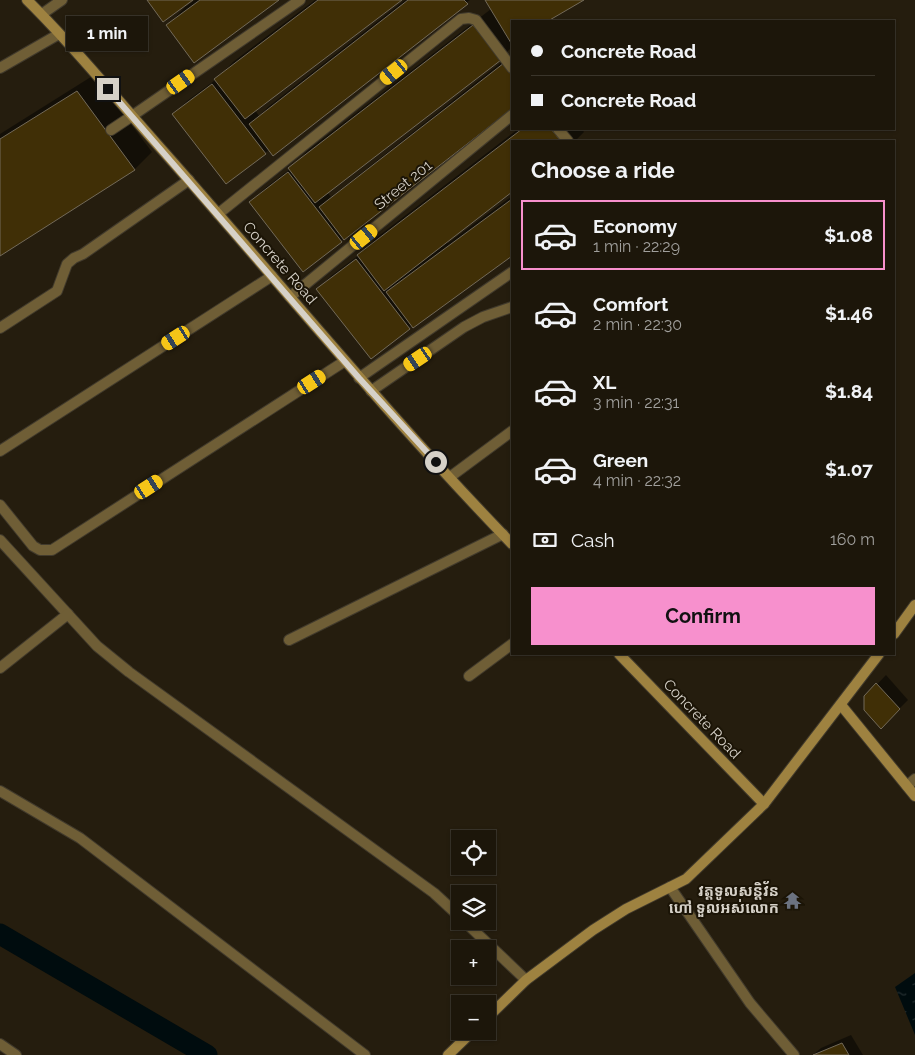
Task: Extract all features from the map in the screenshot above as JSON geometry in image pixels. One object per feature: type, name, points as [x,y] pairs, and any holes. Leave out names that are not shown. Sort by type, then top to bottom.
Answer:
[{"type":"street","name":"Concrete Road","points":[[27,0],[42,14],[189,180],[359,378],[511,543]]},
{"type":"street","points":[[42,14],[62,0]]},
{"type":"street","points":[[112,130],[300,0]]},
{"type":"street","points":[[218,214],[461,19],[469,18],[476,20],[511,67]]},
{"type":"street","points":[[0,68],[59,34]]},
{"type":"street","name":"Street 201","points":[[290,297],[511,116]]},
{"type":"street","points":[[559,130],[567,140]]},
{"type":"street","points":[[0,328],[57,290],[67,264],[74,258],[83,254],[189,180]]},
{"type":"street","points":[[359,378],[511,273]]},
{"type":"street","points":[[0,451],[272,276]]},
{"type":"street","points":[[371,391],[464,327],[511,306]]},
{"type":"street","points":[[0,505],[33,546],[40,550],[52,550],[345,361]]},
{"type":"street","points":[[450,477],[511,432]]},
{"type":"street","points":[[289,640],[503,534]]},
{"type":"street","points":[[0,540],[97,646],[129,672],[434,892],[451,908]]},
{"type":"street","points":[[895,633],[915,605]]},
{"type":"street","points":[[0,668],[68,614]]},
{"type":"street","points":[[469,676],[511,645]]},
{"type":"street","name":"Concrete Road","points":[[620,655],[764,804]]},
{"type":"street","points":[[496,1009],[526,980],[562,952],[626,908],[686,879],[764,804],[878,655]]},
{"type":"street","points":[[841,705],[911,783],[915,796]]},
{"type":"street","points":[[0,791],[80,838],[366,1055]]},
{"type":"street","points":[[670,887],[750,1003],[794,1055]]},
{"type":"street","points":[[473,930],[526,980]]},
{"type":"street","points":[[448,1055],[464,1040]]},
{"type":"street","points":[[0,1044],[16,1055]]},
{"type":"water","points":[[915,973],[915,1035],[895,987]]},
{"type":"building","points":[[147,0],[193,0],[163,22]]},
{"type":"building","points":[[200,0],[279,0],[194,63],[166,25]]},
{"type":"building","points":[[318,0],[402,0],[245,119],[214,79]]},
{"type":"building","points":[[408,0],[464,0],[468,4],[273,156],[249,124]]},
{"type":"building","points":[[485,0],[584,0],[550,20],[511,20],[511,43]]},
{"type":"building","points":[[473,25],[501,60],[315,203],[288,168]]},
{"type":"building","points":[[504,63],[511,73],[511,110],[344,240],[319,207]]},
{"type":"building","points":[[212,84],[266,154],[226,184],[172,114]]},
{"type":"building","points":[[77,91],[135,170],[0,256],[0,139]]},
{"type":"building","points":[[521,130],[552,130],[560,140],[511,140],[511,193],[384,291],[357,255]]},
{"type":"building","points":[[288,172],[342,242],[303,272],[249,202]]},
{"type":"building","points":[[511,200],[511,257],[413,328],[386,292]]},
{"type":"building","points":[[356,259],[410,329],[371,359],[316,289]]},
{"type":"building","points":[[876,683],[900,709],[881,729],[864,710],[864,696]]},
{"type":"building","points":[[842,1043],[849,1055],[813,1055]]},
{"type":"waterway","points":[[0,934],[207,1055]]},
{"type":"place","name":"វត្តទូលសន្តិវ័ន ហៅ ទួលអស់លោក","points":[[793,900]]},
{"type":"route","points":[[108,89],[359,378],[436,462]]}]
